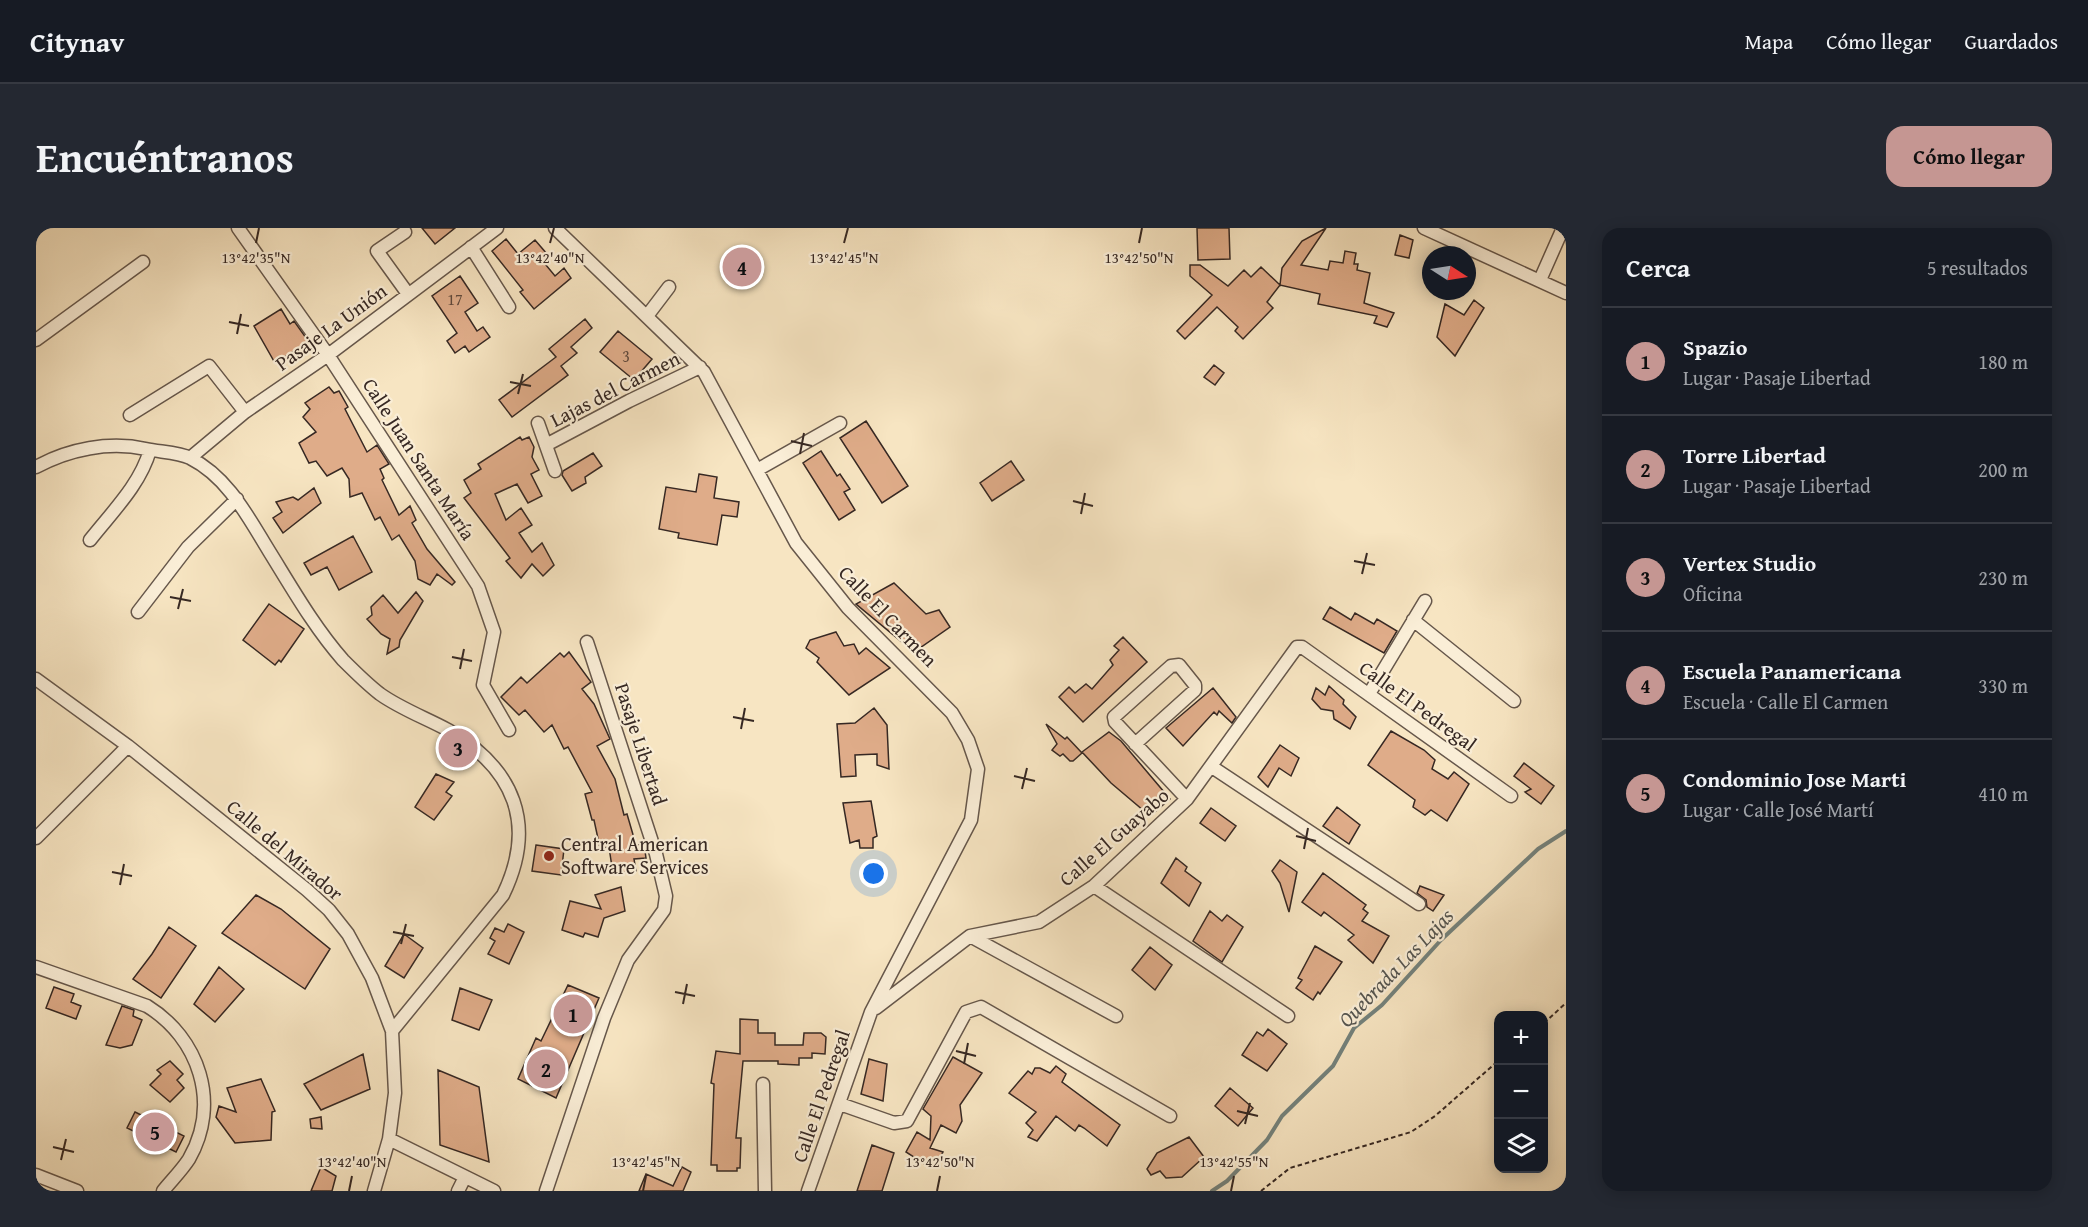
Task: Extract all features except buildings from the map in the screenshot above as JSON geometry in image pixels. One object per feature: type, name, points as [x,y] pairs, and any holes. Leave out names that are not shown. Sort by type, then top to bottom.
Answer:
[{"type":"street","name":"Calle Juan Santa María","points":[[238,228],[328,355],[478,586],[494,632],[483,685],[509,730]]},
{"type":"street","name":"Pasaje La Unión","points":[[190,458],[245,412],[328,355],[497,228]]},
{"type":"street","name":"Calle El Carmen","points":[[555,228],[700,367],[796,543],[848,608],[911,668],[952,713],[968,740],[978,769],[971,820],[871,1012]]},
{"type":"street","points":[[1424,228],[1566,293]]},
{"type":"street","points":[[1540,280],[1563,228]]},
{"type":"street","points":[[405,232],[377,251],[408,294]]},
{"type":"street","points":[[471,247],[509,307]]},
{"type":"street","points":[[36,340],[143,262]]},
{"type":"street","points":[[647,316],[669,287]]},
{"type":"street","points":[[130,414],[209,366],[245,412]]},
{"type":"street","name":"Lajas del Carmen","points":[[546,445],[700,367]]},
{"type":"street","points":[[538,423],[555,471]]},
{"type":"street","points":[[757,470],[840,423]]},
{"type":"street","points":[[36,467],[60,456],[99,447],[122,445],[190,458],[237,499],[314,624],[345,661],[381,694],[450,732],[488,761],[500,774],[515,810],[520,844],[517,863],[503,895],[392,1031]]},
{"type":"street","points":[[90,540],[129,491],[145,466],[150,450]]},
{"type":"street","points":[[138,612],[188,547],[237,499]]},
{"type":"street","points":[[1369,694],[1425,601]]},
{"type":"street","points":[[1413,621],[1514,701]]},
{"type":"street","name":"Pasaje Libertad","points":[[546,1191],[616,989],[628,960],[664,910],[666,896],[656,854],[587,642]]},
{"type":"street","name":"Calle El Guayabo","points":[[871,1012],[970,936],[1039,922],[1094,886],[1187,799],[1212,767],[1293,650],[1302,647]]},
{"type":"street","name":"Calle El Pedregal","points":[[1302,647],[1511,796]]},
{"type":"street","points":[[1135,744],[1195,690],[1195,685],[1179,665],[1171,666],[1114,717],[1135,744],[1187,799]]},
{"type":"street","name":"Calle del Mirador","points":[[36,679],[128,746],[329,910],[348,934],[372,978],[392,1031],[395,1093],[389,1139],[374,1191]]},
{"type":"street","points":[[36,838],[128,746]]},
{"type":"street","points":[[1212,767],[1419,904]]},
{"type":"street","points":[[1094,886],[1288,1016]]},
{"type":"street","points":[[970,936],[1116,1016]]},
{"type":"street","points":[[36,967],[147,1006],[164,1016],[190,1048],[199,1067],[205,1110],[189,1159],[163,1191]]},
{"type":"street","points":[[840,1104],[894,1123],[907,1121],[966,1012],[981,1007],[1170,1116]]},
{"type":"street","name":"Calle El Pedregal","points":[[808,1191],[871,1012]]},
{"type":"street","name":"Calle El Pedregal","points":[[763,1084],[765,1191]]},
{"type":"street","points":[[389,1139],[494,1191]]},
{"type":"street","points":[[36,1175],[77,1191]]},
{"type":"street","points":[[458,1191],[465,1177]]},
{"type":"path","points":[[1548,1019],[1566,1003]]},
{"type":"path","points":[[1261,1191],[1290,1168],[1411,1132],[1435,1116],[1494,1064]]},
{"type":"waterway","name":"Quebrada Las Lajas","points":[[1212,1191],[1227,1181],[1267,1140],[1282,1116],[1333,1066],[1354,1028],[1382,1005],[1441,940],[1538,849],[1566,831]]},
{"type":"place","name":"Escuela Panamericana","points":[[742,267]]},
{"type":"place","name":"Vertex Studio","points":[[458,748]]},
{"type":"place","name":"Central American Software Services","points":[[549,856]]},
{"type":"place","name":"Spazio","points":[[573,1014]]},
{"type":"place","name":"Torre Libertad","points":[[546,1069]]},
{"type":"place","name":"Condominio Jose Marti","points":[[155,1132]]}]
